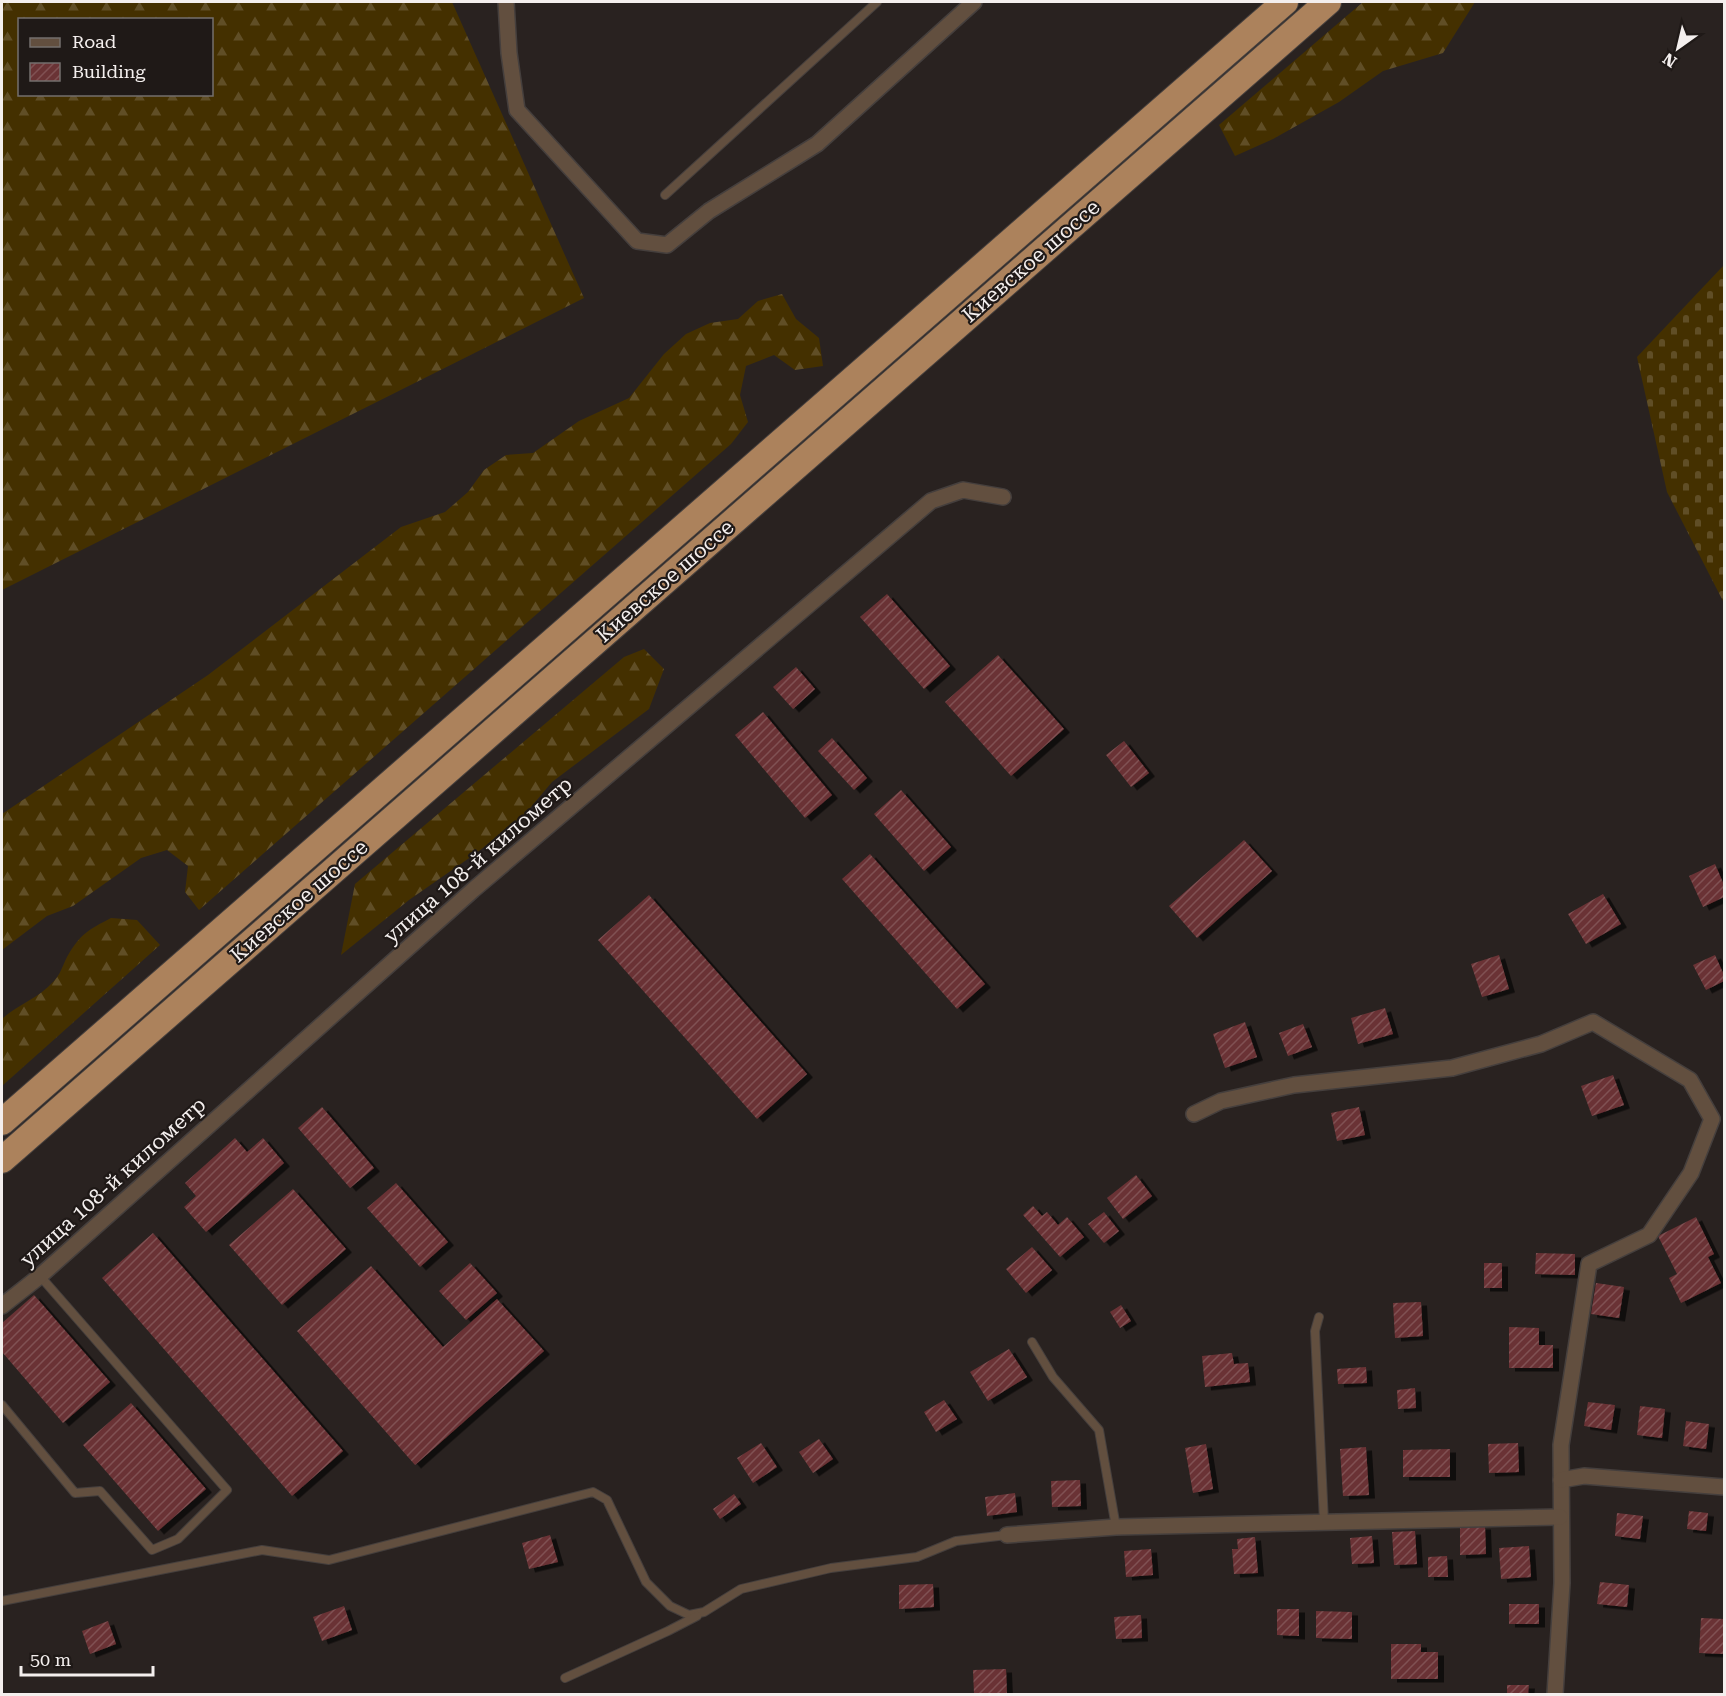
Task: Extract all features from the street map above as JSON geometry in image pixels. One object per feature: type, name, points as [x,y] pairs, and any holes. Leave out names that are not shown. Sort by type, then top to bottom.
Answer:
[{"type":"highway","name":"Киевское шоссе","points":[[2,1122],[1285,2]]},
{"type":"highway","name":"Киевское шоссе","points":[[2,1160],[1328,2]]},
{"type":"street","points":[[506,2],[509,53],[518,110],[637,242],[667,245],[709,212],[817,144],[974,2]]},
{"type":"street","name":"улица 108-й километр","points":[[2,1306],[40,1276],[473,890],[931,501],[963,490],[1003,497]]},
{"type":"street","points":[[1194,1114],[1221,1101],[1294,1085],[1452,1068],[1541,1044],[1593,1022],[1689,1080],[1712,1119],[1691,1173],[1649,1235],[1589,1264],[1561,1445],[1562,1583],[1555,1695]]},
{"type":"street","points":[[1561,1480],[1584,1476],[1725,1487]]},
{"type":"street","points":[[1007,1535],[1116,1527],[1560,1518]]},
{"type":"lane","points":[[664,195],[877,2]]},
{"type":"lane","points":[[2,1405],[75,1493],[100,1491],[152,1550],[178,1539],[227,1490],[40,1276]]},
{"type":"lane","points":[[1319,1317],[1315,1331],[1324,1522]]},
{"type":"lane","points":[[1032,1342],[1053,1377],[1099,1430],[1116,1527]]},
{"type":"lane","points":[[2,1601],[262,1550],[329,1560],[593,1492],[607,1500],[646,1582],[670,1606],[689,1615],[704,1612]]},
{"type":"lane","points":[[565,1678],[668,1631],[741,1589],[831,1568],[917,1557],[956,1541],[1007,1535]]},
{"type":"green space","points":[[2,2],[452,2],[584,298],[2,590]]},
{"type":"green space","points":[[1363,2],[1475,2],[1443,53],[1383,71],[1339,102],[1273,139],[1235,156],[1219,125]]},
{"type":"green space","points":[[1724,265],[1724,603],[1667,492],[1637,357]]},
{"type":"green space","points":[[782,294],[796,319],[819,338],[823,366],[795,370],[774,355],[746,366],[740,395],[748,422],[731,444],[199,910],[185,892],[188,866],[167,850],[141,858],[73,906],[47,916],[2,950],[2,814],[208,675],[401,527],[445,512],[468,492],[484,470],[506,455],[533,453],[579,421],[629,398],[664,354],[686,334],[710,323],[738,319],[758,301]]},
{"type":"green space","points":[[644,649],[664,669],[649,709],[552,782],[520,820],[409,900],[341,955],[355,884],[624,657]]},
{"type":"green space","points":[[111,918],[137,920],[160,945],[2,1086],[2,1019],[48,987],[58,976],[76,943],[90,930]]},
{"type":"building","points":[[887,594],[950,666],[924,689],[860,617]]},
{"type":"building","points":[[998,655],[1064,729],[1011,776],[945,702]]},
{"type":"building","points":[[796,667],[815,689],[793,709],[773,687]]},
{"type":"building","points":[[763,712],[832,795],[805,818],[735,735]]},
{"type":"building","points":[[832,738],[867,778],[854,790],[818,751]]},
{"type":"building","points":[[1124,741],[1149,773],[1131,787],[1106,755]]},
{"type":"building","points":[[901,790],[951,847],[924,871],[874,814]]},
{"type":"building","points":[[1244,840],[1272,871],[1197,938],[1169,906]]},
{"type":"building","points":[[870,854],[985,984],[957,1009],[842,879]]},
{"type":"building","points":[[1715,864],[1724,885],[1724,897],[1703,907],[1689,876]]},
{"type":"building","points":[[1603,894],[1621,924],[1586,944],[1568,914]]},
{"type":"building","points":[[649,895],[807,1074],[757,1119],[598,940]]},
{"type":"building","points":[[1499,955],[1509,989],[1482,997],[1471,964]]},
{"type":"building","points":[[1715,955],[1724,975],[1724,981],[1706,990],[1693,965]]},
{"type":"building","points":[[1385,1008],[1393,1034],[1358,1044],[1351,1018]]},
{"type":"building","points":[[1245,1022],[1257,1057],[1225,1068],[1213,1034]]},
{"type":"building","points":[[1303,1024],[1312,1047],[1288,1056],[1279,1033]]},
{"type":"building","points":[[1613,1075],[1624,1105],[1592,1116],[1581,1086]]},
{"type":"building","points":[[322,1107],[374,1168],[350,1188],[298,1128]]},
{"type":"building","points":[[1359,1107],[1365,1135],[1337,1141],[1331,1113]]},
{"type":"building","points":[[235,1138],[247,1152],[263,1138],[284,1163],[206,1232],[184,1207],[196,1196],[185,1183]]},
{"type":"building","points":[[1136,1175],[1152,1196],[1123,1219],[1107,1198]]},
{"type":"building","points":[[396,1183],[448,1242],[420,1267],[367,1208]]},
{"type":"building","points":[[293,1189],[346,1249],[282,1305],[229,1245]]},
{"type":"building","points":[[1033,1206],[1042,1216],[1047,1212],[1058,1225],[1067,1217],[1084,1237],[1060,1257],[1023,1215]]},
{"type":"building","points":[[1104,1212],[1119,1231],[1104,1243],[1088,1224]]},
{"type":"building","points":[[1696,1217],[1714,1254],[1708,1257],[1721,1283],[1681,1303],[1669,1278],[1677,1274],[1658,1236]]},
{"type":"building","points":[[153,1233],[343,1451],[292,1496],[102,1278]]},
{"type":"building","points":[[1032,1247],[1052,1270],[1026,1293],[1006,1269]]},
{"type":"building","points":[[1536,1253],[1575,1254],[1575,1275],[1535,1274]]},
{"type":"building","points":[[470,1263],[497,1293],[466,1320],[439,1291]]},
{"type":"building","points":[[1484,1263],[1502,1263],[1502,1288],[1484,1288]]},
{"type":"building","points":[[371,1266],[443,1347],[497,1299],[544,1351],[415,1465],[297,1331]]},
{"type":"building","points":[[1596,1283],[1624,1287],[1619,1318],[1591,1314]]},
{"type":"building","points":[[34,1295],[110,1382],[63,1423],[2,1352],[2,1323]]},
{"type":"building","points":[[1421,1302],[1423,1336],[1395,1338],[1393,1303]]},
{"type":"building","points":[[1121,1305],[1131,1321],[1120,1328],[1110,1312]]},
{"type":"building","points":[[1509,1327],[1539,1328],[1539,1345],[1553,1345],[1553,1368],[1509,1368]]},
{"type":"building","points":[[1009,1349],[1027,1377],[988,1401],[970,1372]]},
{"type":"building","points":[[1232,1353],[1234,1364],[1248,1363],[1250,1382],[1205,1387],[1202,1356]]},
{"type":"building","points":[[1366,1367],[1367,1383],[1338,1384],[1337,1369]]},
{"type":"building","points":[[1415,1388],[1416,1408],[1398,1409],[1397,1390]]},
{"type":"building","points":[[944,1400],[957,1419],[936,1432],[924,1412]]},
{"type":"building","points":[[1588,1402],[1615,1405],[1611,1430],[1584,1426]]},
{"type":"building","points":[[131,1403],[206,1489],[158,1531],[83,1445]]},
{"type":"building","points":[[1640,1406],[1665,1409],[1662,1438],[1637,1435]]},
{"type":"building","points":[[1686,1421],[1709,1424],[1706,1449],[1683,1446]]},
{"type":"building","points":[[819,1439],[833,1459],[813,1473],[799,1452]]},
{"type":"building","points":[[761,1443],[777,1467],[753,1483],[737,1458]]},
{"type":"building","points":[[1518,1443],[1519,1472],[1489,1473],[1488,1444]]},
{"type":"building","points":[[1206,1444],[1213,1489],[1193,1493],[1185,1448]]},
{"type":"building","points":[[1366,1447],[1369,1495],[1343,1496],[1340,1449]]},
{"type":"building","points":[[1450,1449],[1450,1477],[1403,1477],[1403,1450]]},
{"type":"building","points":[[1080,1480],[1081,1506],[1052,1507],[1051,1481]]},
{"type":"building","points":[[1015,1493],[1017,1512],[987,1516],[985,1497]]},
{"type":"building","points":[[734,1494],[741,1504],[720,1519],[713,1509]]},
{"type":"building","points":[[1689,1511],[1708,1513],[1706,1531],[1687,1529]]},
{"type":"building","points":[[1617,1513],[1643,1516],[1640,1539],[1615,1536]]},
{"type":"building","points":[[1460,1526],[1485,1526],[1486,1554],[1460,1555]]},
{"type":"building","points":[[1415,1531],[1417,1564],[1394,1565],[1392,1532]]},
{"type":"building","points":[[550,1535],[558,1562],[529,1569],[522,1543]]},
{"type":"building","points":[[1372,1536],[1374,1563],[1352,1564],[1350,1538]]},
{"type":"building","points":[[1255,1537],[1258,1573],[1234,1574],[1232,1549],[1238,1549],[1237,1539]]},
{"type":"building","points":[[1529,1546],[1531,1577],[1501,1579],[1499,1548]]},
{"type":"building","points":[[1151,1549],[1153,1575],[1126,1577],[1124,1551]]},
{"type":"building","points":[[1447,1556],[1448,1577],[1428,1577],[1428,1557]]},
{"type":"building","points":[[1600,1582],[1629,1585],[1627,1607],[1597,1604]]},
{"type":"building","points":[[933,1584],[934,1607],[899,1609],[899,1585]]},
{"type":"building","points":[[1509,1604],[1539,1604],[1539,1624],[1509,1624]]},
{"type":"building","points":[[344,1606],[352,1630],[322,1641],[313,1617]]},
{"type":"building","points":[[1277,1609],[1299,1609],[1299,1636],[1277,1635]]},
{"type":"building","points":[[1316,1611],[1352,1612],[1352,1639],[1316,1638]]},
{"type":"building","points":[[1141,1615],[1142,1638],[1116,1639],[1114,1617]]},
{"type":"building","points":[[1701,1618],[1724,1619],[1724,1654],[1699,1653]]},
{"type":"building","points":[[108,1621],[116,1644],[90,1654],[82,1631]]},
{"type":"building","points":[[1391,1644],[1421,1644],[1421,1652],[1438,1652],[1438,1679],[1391,1679]]},
{"type":"building","points":[[1006,1669],[1007,1694],[974,1694],[973,1670]]},
{"type":"building","points":[[1507,1685],[1529,1685],[1528,1694],[1507,1694]]}]
